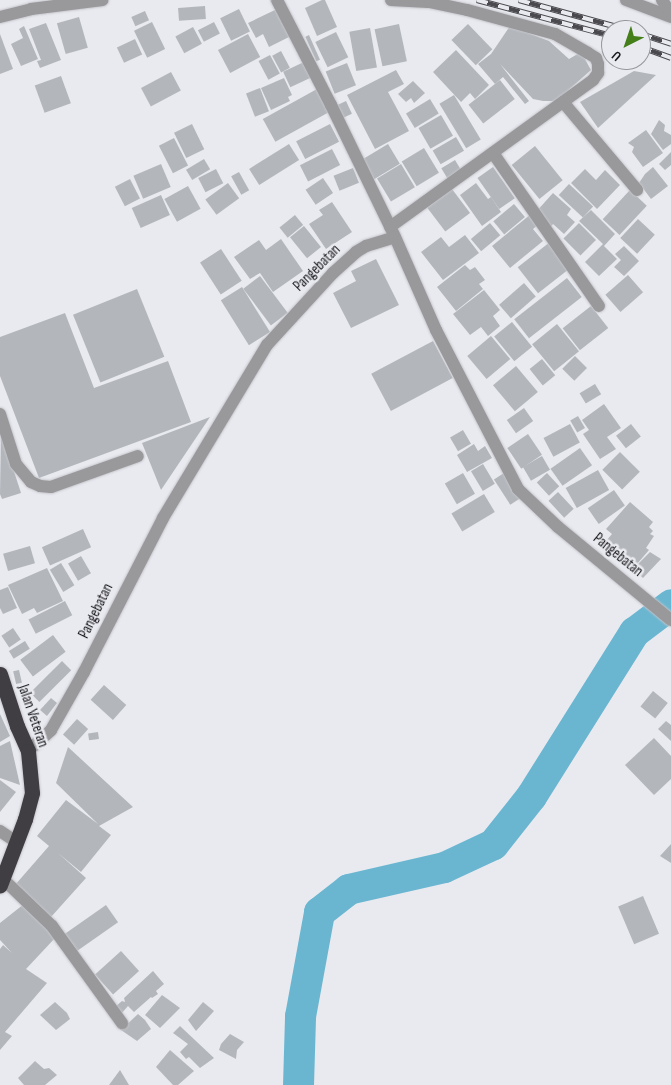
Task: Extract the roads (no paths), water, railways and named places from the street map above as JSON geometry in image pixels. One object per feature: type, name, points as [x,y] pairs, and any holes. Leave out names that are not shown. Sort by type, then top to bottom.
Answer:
[{"type":"highway","name":"Jalan Veteran","points":[[0,674],[17,726],[28,751],[32,793],[25,819],[15,841],[1,882]]},
{"type":"street","points":[[0,17],[32,9],[102,0]]},
{"type":"street","points":[[277,0],[393,232],[493,153],[593,80],[598,73],[598,64],[588,53],[554,34],[502,19],[428,2],[392,0]]},
{"type":"street","points":[[626,0],[671,16]]},
{"type":"street","points":[[662,0],[671,16]]},
{"type":"street","points":[[563,102],[637,190]]},
{"type":"street","points":[[493,153],[599,306]]},
{"type":"street","name":"Pangebatan","points":[[28,751],[52,730],[163,518],[267,345],[307,300],[356,252],[393,232],[436,330],[518,489],[558,527],[671,620]]},
{"type":"street","points":[[0,414],[16,464],[31,482],[40,486],[50,487],[138,456]]},
{"type":"street","points":[[0,831],[15,841]]},
{"type":"street","points":[[1,882],[52,926],[122,1022]]},
{"type":"waterway","points":[[298,1085],[300,1016],[319,912],[348,889],[444,867],[493,844],[531,796],[634,632],[671,604]]},
{"type":"railway","points":[[477,0],[601,33]]},
{"type":"railway","points":[[519,0],[601,23]]},
{"type":"railway","points":[[651,37],[671,44]]},
{"type":"railway","points":[[651,51],[671,58]]}]
